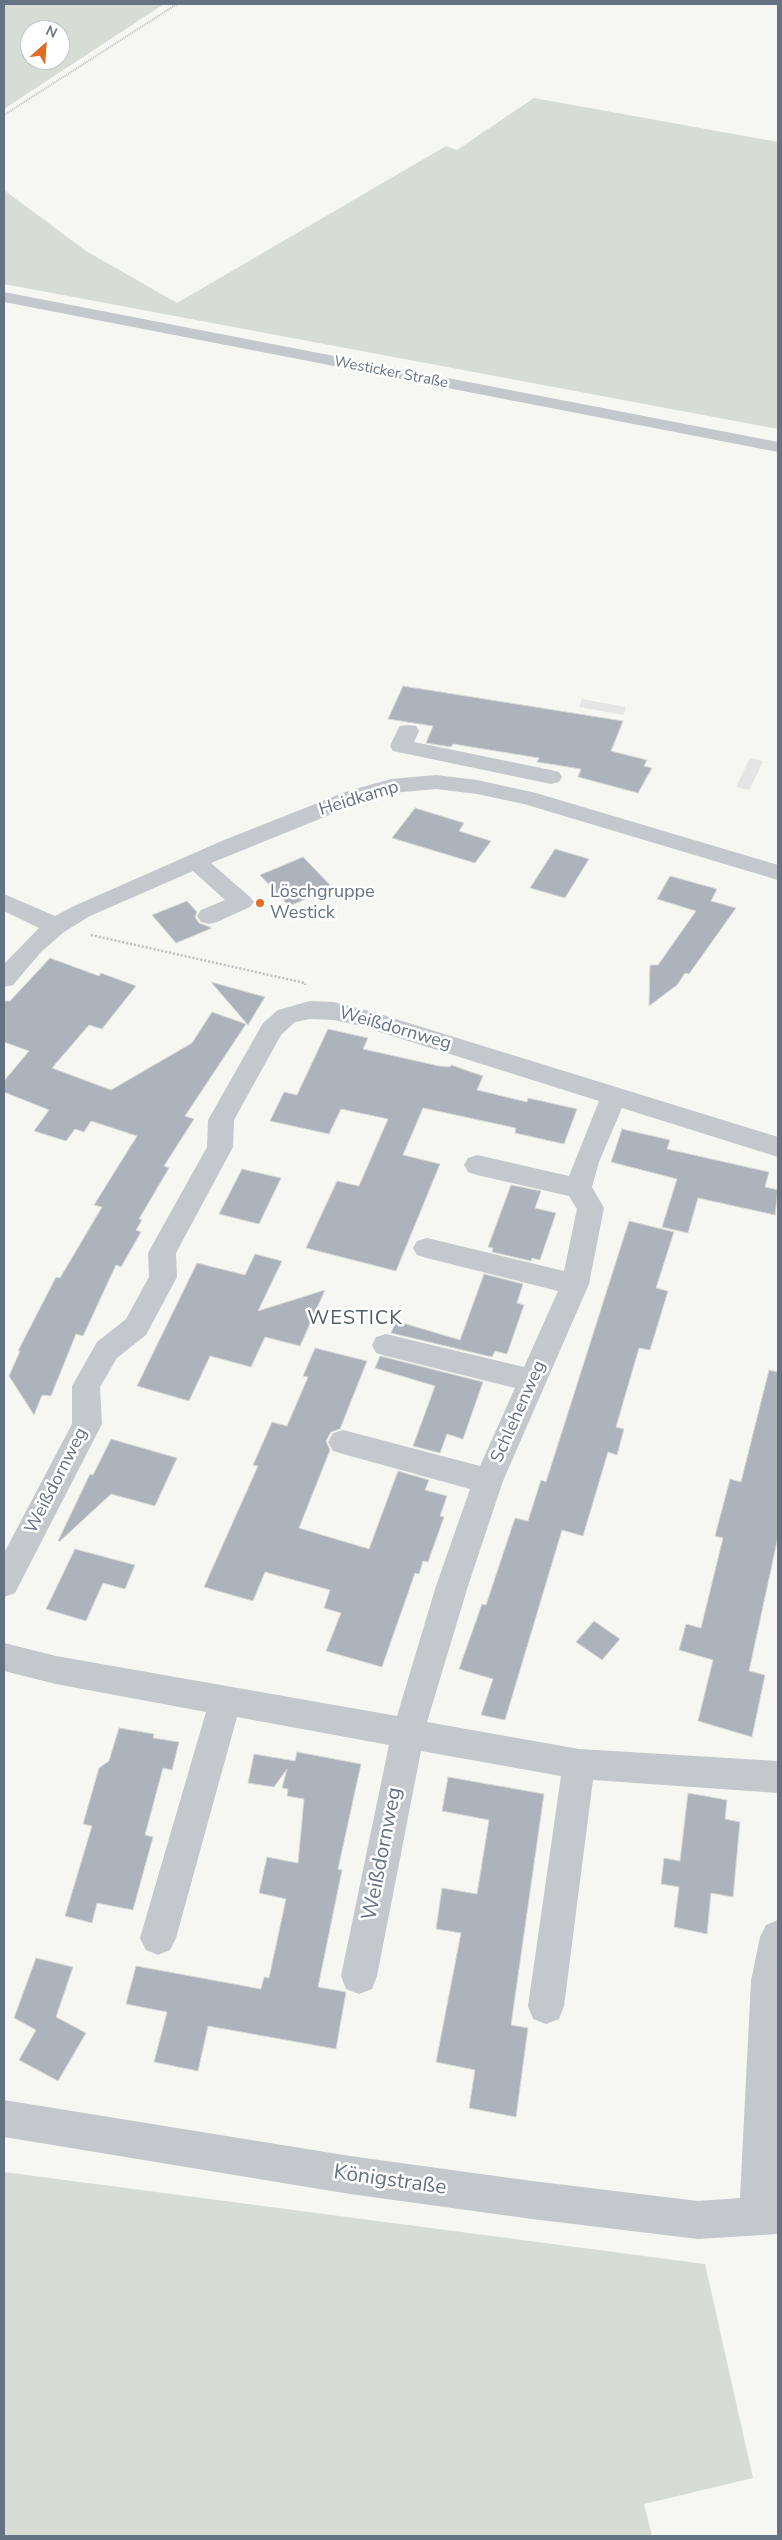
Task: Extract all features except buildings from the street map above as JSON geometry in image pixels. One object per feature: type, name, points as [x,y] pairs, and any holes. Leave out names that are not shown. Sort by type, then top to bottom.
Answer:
[{"type":"street","name":"Westicker Straße","points":[[4,297],[778,447]]},
{"type":"street","points":[[408,731],[401,746],[551,777]]},
{"type":"street","points":[[477,786],[488,763]]},
{"type":"street","name":"Heidkamp","points":[[4,979],[32,946],[56,926],[82,911],[356,796],[391,786],[436,782],[477,786],[528,798],[778,873]]},
{"type":"street","points":[[195,862],[242,902],[209,916]]},
{"type":"street","points":[[4,902],[56,926]]},
{"type":"street","name":"Weißdornweg","points":[[4,1583],[87,1424],[86,1386],[106,1350],[136,1327],[163,1277],[162,1253],[220,1147],[222,1120],[272,1029],[287,1016],[310,1010],[334,1011],[364,1018],[778,1147]]},
{"type":"street","points":[[477,1165],[578,1188],[586,1162],[614,1096]]},
{"type":"street","name":"Schlehenweg","points":[[408,1732],[452,1586],[488,1481],[534,1381],[575,1284],[591,1208],[578,1188]]},
{"type":"street","points":[[427,1248],[575,1284]]},
{"type":"street","points":[[386,1345],[534,1381]]},
{"type":"street","points":[[343,1442],[488,1481]]},
{"type":"street","points":[[4,1657],[56,1670],[579,1764],[778,1777]]},
{"type":"street","points":[[158,1938],[226,1700]]},
{"type":"street","name":"Weißdornweg","points":[[359,1976],[408,1732]]},
{"type":"street","points":[[546,2006],[579,1764]]},
{"type":"street","points":[[768,2216],[770,1981],[778,1937]]},
{"type":"street","name":"Königstraße","points":[[4,2119],[350,2175],[532,2200],[698,2220],[768,2216]]},
{"type":"path","points":[[4,116],[177,4]]},
{"type":"path","points":[[56,926],[305,983],[310,1010]]},
{"type":"shaded area","points":[[4,4],[164,4],[70,66],[70,20],[20,20],[20,70],[63,70],[4,109]]},
{"type":"shaded area","points":[[534,98],[778,142],[778,429],[4,284],[4,190],[86,251],[177,303],[446,146],[457,150]]},
{"type":"shaded area","points":[[582,699],[626,707],[623,715],[579,707]]},
{"type":"shaded area","points":[[750,758],[763,761],[749,790],[736,787]]},
{"type":"shaded area","points":[[4,2172],[705,2264],[753,2478],[644,2504],[652,2536],[4,2536]]},
{"type":"place","name":"Löschgruppe Westick","points":[[260,903]]},
{"type":"district","name":"WESTICK","points":[[355,1319]]}]
